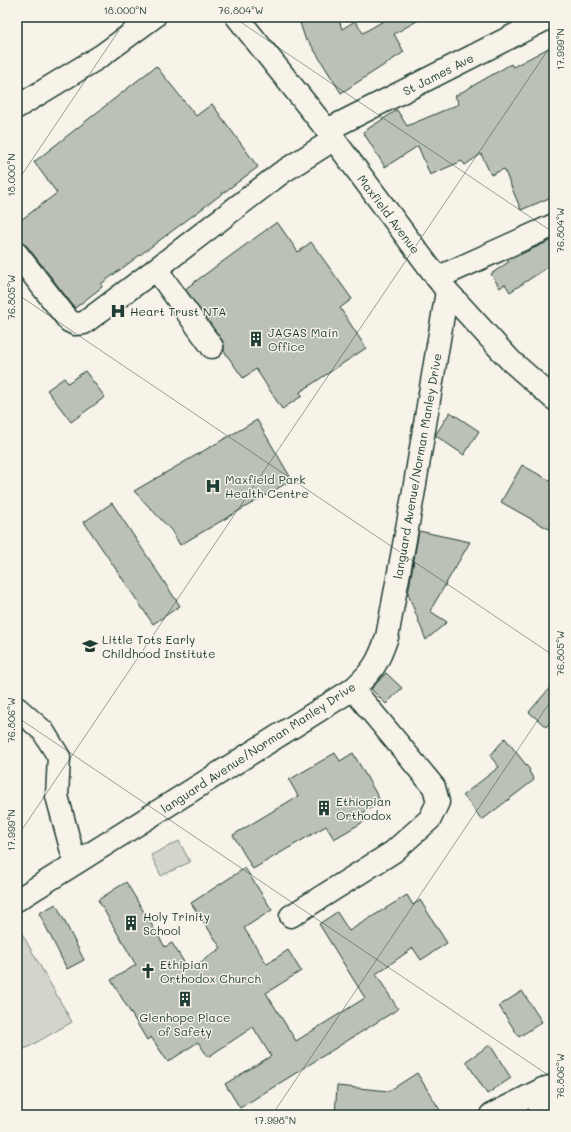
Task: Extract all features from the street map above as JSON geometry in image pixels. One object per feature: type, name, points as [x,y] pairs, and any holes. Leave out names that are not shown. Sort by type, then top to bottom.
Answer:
[{"type":"street","points":[[17,107],[101,56],[154,17]]},
{"type":"street","name":"Maxfield Avenue","points":[[237,17],[330,135],[442,284],[510,360],[554,399]]},
{"type":"street","name":"St James Ave","points":[[17,254],[69,321],[75,324],[84,322],[156,269],[330,135],[550,17]]},
{"type":"street","points":[[442,284],[554,225]]},
{"type":"street","points":[[156,269],[212,348]]},
{"type":"street","name":"languard Avenue/Norman Manley Drive","points":[[17,900],[353,689],[368,675],[380,657],[387,637],[413,496],[442,284]]},
{"type":"street","points":[[291,916],[393,852],[430,819],[438,802],[434,787],[353,689]]},
{"type":"street","points":[[17,708],[43,731],[59,757],[57,796],[75,863]]},
{"type":"street","points":[[491,1115],[548,1087]]},
{"type":"street","points":[[539,1115],[548,1087]]},
{"type":"shaded area","points":[[179,841],[190,862],[161,876],[151,855]]},
{"type":"shaded area","points":[[21,932],[72,1022],[25,1049],[17,1035],[17,934]]},
{"type":"building","points":[[298,17],[338,17],[342,29],[355,21],[363,33],[390,17],[424,17],[394,34],[404,52],[341,93],[308,40],[306,41]]},
{"type":"building","points":[[554,45],[554,196],[521,210],[504,169],[491,175],[481,154],[465,165],[462,161],[430,175],[418,146],[385,167],[363,132],[397,110],[407,126],[459,104],[455,96],[511,64],[513,67]]},
{"type":"building","points":[[156,66],[196,116],[212,104],[258,167],[101,284],[102,287],[75,308],[27,246],[17,242],[17,223],[57,193],[34,162]]},
{"type":"building","name":"JAGAS Main Office","points":[[277,222],[298,252],[311,242],[352,299],[340,308],[366,348],[300,392],[302,396],[282,409],[256,369],[243,378],[224,351],[222,340],[185,289]]},
{"type":"building","points":[[554,239],[554,263],[510,292],[505,284],[500,288],[491,274],[517,256]]},
{"type":"building","points":[[85,371],[105,397],[71,422],[47,390],[64,378],[68,383]]},
{"type":"building","points":[[450,412],[479,431],[464,455],[436,436]]},
{"type":"building","name":"Maxfield Park Health Centre","points":[[257,420],[292,480],[180,545],[171,530],[134,491]]},
{"type":"building","points":[[522,465],[554,483],[554,532],[501,502]]},
{"type":"building","points":[[112,503],[180,606],[153,624],[84,522]]},
{"type":"building","points":[[419,531],[470,542],[430,611],[447,622],[426,640],[408,594]]},
{"type":"building","points":[[386,673],[402,688],[386,704],[371,689]]},
{"type":"building","points":[[554,683],[554,718],[546,727],[529,712]]},
{"type":"building","points":[[505,738],[530,770],[529,771],[534,780],[482,820],[463,795],[499,767],[490,756]]},
{"type":"building","name":"Ethiopian Orthodox","points":[[335,753],[340,761],[353,753],[381,802],[361,814],[365,821],[334,839],[326,826],[253,869],[233,835],[298,796],[289,780]]},
{"type":"building","points":[[245,868],[272,910],[244,928],[267,964],[288,950],[301,971],[266,993],[296,1041],[365,998],[319,924],[337,912],[349,931],[407,895],[413,905],[420,900],[447,943],[421,960],[413,948],[376,974],[398,1009],[240,1108],[225,1084],[271,1056],[253,1027],[208,1057],[198,1042],[168,1062],[151,1037],[147,1040],[111,980],[136,965],[98,900],[126,882],[165,947],[172,943],[189,970],[221,948],[191,903]]},
{"type":"building","points":[[56,904],[84,960],[67,969],[39,913]]},
{"type":"building","points":[[522,991],[542,1022],[519,1037],[499,1006]]},
{"type":"building","points":[[490,1045],[511,1078],[487,1094],[466,1061]]},
{"type":"building","points":[[417,1073],[443,1115],[335,1115],[337,1086],[389,1091]]},
{"type":"place","name":"Heart Trust NTA","points":[[118,311]]},
{"type":"place","name":"JAGAS Main Office","points":[[256,339]]},
{"type":"place","name":"Maxfield Park Health Centre","points":[[213,486]]},
{"type":"place","name":"Little Tots Early Childhood Institute","points":[[90,646]]},
{"type":"place","name":"Ethiopian Orthodox","points":[[324,808]]},
{"type":"place","name":"Holy Trinity School","points":[[131,923]]},
{"type":"place","name":"Ethipian Orthodox Church","points":[[148,971]]},
{"type":"place","name":"Glenhope Place of Safety","points":[[185,999]]}]
